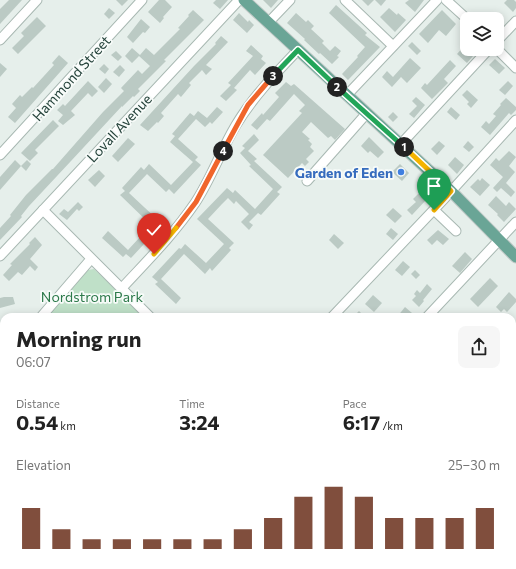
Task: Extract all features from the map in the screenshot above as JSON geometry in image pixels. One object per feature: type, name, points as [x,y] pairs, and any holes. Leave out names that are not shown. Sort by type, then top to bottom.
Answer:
[{"type":"main road","points":[[244,0],[451,191],[516,257]]},
{"type":"street","points":[[0,40],[37,0]]},
{"type":"street","name":"Hammond Street","points":[[0,155],[142,0]]},
{"type":"street","name":"Lovall Avenue","points":[[0,256],[238,0]]},
{"type":"street","points":[[268,23],[290,0]]},
{"type":"street","points":[[344,0],[393,46]]},
{"type":"street","points":[[347,95],[437,0]]},
{"type":"street","points":[[446,0],[460,13]]},
{"type":"street","points":[[504,34],[516,21]]},
{"type":"street","points":[[122,288],[184,218],[204,188],[235,126],[248,105],[268,81],[298,50]]},
{"type":"street","points":[[401,144],[483,56]]},
{"type":"street","points":[[504,56],[516,68]]},
{"type":"street","points":[[307,181],[367,113]]},
{"type":"street","points":[[336,313],[434,210],[516,120]]},
{"type":"street","points":[[43,210],[146,313]]},
{"type":"street","points":[[434,210],[456,231]]},
{"type":"street","points":[[431,313],[516,222]]},
{"type":"street","points":[[44,313],[91,259]]},
{"type":"green space","name":"Nordstrom Park","points":[[94,269],[141,313],[49,313],[88,270]]},
{"type":"building","points":[[9,0],[22,0],[0,24],[0,9]]},
{"type":"building","points":[[116,0],[128,0],[122,6]]},
{"type":"building","points":[[159,0],[165,0],[172,7],[160,23],[148,12]]},
{"type":"building","points":[[216,0],[228,0],[220,9],[213,3]]},
{"type":"building","points":[[263,0],[278,0],[271,8]]},
{"type":"building","points":[[362,0],[374,0],[368,6]]},
{"type":"building","points":[[375,0],[386,0],[381,6]]},
{"type":"building","points":[[409,0],[424,0],[415,12],[405,3]]},
{"type":"building","points":[[507,0],[514,0],[516,2],[516,8],[513,12],[504,3]]},
{"type":"building","points":[[336,5],[367,33],[365,35],[380,47],[348,80],[342,74],[365,47],[329,13]]},
{"type":"building","points":[[109,8],[115,13],[109,19],[104,14]]},
{"type":"building","points":[[389,8],[406,20],[395,32],[380,17]]},
{"type":"building","points":[[193,10],[204,20],[164,60],[166,61],[138,89],[140,91],[122,106],[29,206],[21,216],[22,217],[0,240],[0,228],[11,216],[10,215],[26,195],[53,169],[103,112],[124,91],[121,88],[138,70],[142,74],[150,66],[139,56],[132,63],[125,56],[132,48],[140,55],[146,48],[154,55],[180,29],[178,28]]},
{"type":"building","points":[[442,10],[456,24],[446,36],[439,30],[428,43],[419,34]]},
{"type":"building","points":[[239,13],[248,22],[249,20],[254,25],[247,33],[233,20]]},
{"type":"building","points":[[296,13],[306,22],[308,20],[314,26],[311,29],[324,41],[322,43],[330,51],[335,46],[341,51],[337,56],[339,57],[332,64],[320,53],[319,54],[287,23]]},
{"type":"building","points":[[37,17],[46,26],[18,54],[12,48],[24,36],[21,33]]},
{"type":"building","points":[[141,19],[150,27],[133,43],[127,37]]},
{"type":"building","points":[[221,36],[228,42],[206,65],[212,69],[206,75],[202,70],[189,83],[191,85],[181,97],[178,94],[161,113],[164,116],[148,131],[140,125],[216,44],[215,43]]},
{"type":"building","points":[[412,42],[421,51],[417,55],[408,46]]},
{"type":"building","points":[[251,45],[263,56],[261,59],[266,63],[255,75],[250,70],[234,88],[237,90],[226,101],[220,96],[231,85],[228,83],[253,56],[246,51]]},
{"type":"building","points":[[116,51],[122,57],[118,61],[111,55]]},
{"type":"building","points":[[460,51],[460,56],[473,56],[467,63],[457,54]]},
{"type":"building","points":[[59,55],[68,63],[15,123],[8,117],[16,108],[12,104],[20,95],[22,97],[32,87],[33,88],[54,65],[52,63]]},
{"type":"building","points":[[410,58],[421,68],[407,83],[401,77],[392,87],[382,77],[387,71],[393,77]]},
{"type":"building","points":[[495,59],[505,68],[499,74],[489,65]]},
{"type":"building","points":[[450,60],[456,66],[444,79],[448,83],[432,99],[421,88],[425,83],[427,85]]},
{"type":"building","points":[[0,63],[7,69],[0,77]]},
{"type":"building","points":[[104,64],[109,69],[105,74],[99,69]]},
{"type":"building","points":[[120,65],[125,70],[119,77],[113,72]]},
{"type":"building","points":[[106,78],[112,84],[104,93],[98,87]]},
{"type":"building","points":[[88,81],[98,91],[92,97],[88,93],[71,111],[75,115],[63,125],[58,121],[63,115],[57,110],[63,104],[65,106]]},
{"type":"building","points":[[508,81],[513,86],[505,95],[499,90]]},
{"type":"building","points":[[286,82],[291,86],[294,84],[345,129],[335,140],[331,136],[328,138],[311,122],[302,132],[310,139],[308,140],[312,144],[310,147],[314,151],[306,159],[309,162],[305,166],[302,163],[288,178],[263,155],[302,113],[299,111],[305,105],[294,94],[270,121],[267,119],[257,130],[251,125],[262,113],[263,115],[279,97],[275,93]]},
{"type":"building","points":[[467,90],[478,100],[471,108],[467,104],[469,102],[462,95]]},
{"type":"building","points":[[416,97],[425,105],[414,118],[409,114],[417,106],[412,101]]},
{"type":"building","points":[[506,98],[516,107],[516,110],[511,115],[509,113],[490,135],[481,127],[486,121],[489,124],[496,116],[493,114]]},
{"type":"building","points":[[217,107],[223,112],[212,124],[210,122],[205,127],[196,119],[178,139],[198,157],[195,160],[201,165],[174,194],[169,189],[166,192],[147,174],[129,193],[159,221],[154,227],[157,230],[131,258],[126,254],[123,257],[102,238],[108,231],[128,250],[151,225],[120,195],[125,191],[122,188],[141,167],[144,170],[149,164],[171,185],[193,162],[170,142],[175,136],[172,134],[190,113],[194,116],[198,111],[207,118]]},
{"type":"building","points":[[451,107],[460,115],[456,120],[447,112]]},
{"type":"building","points":[[393,112],[398,117],[393,122],[388,117]]},
{"type":"building","points":[[53,120],[59,126],[35,150],[38,153],[30,161],[21,153]]},
{"type":"building","points":[[254,134],[259,140],[248,151],[257,159],[254,161],[282,187],[277,192],[280,194],[261,215],[258,213],[249,222],[253,225],[249,230],[241,222],[249,214],[236,201],[234,204],[228,198],[222,204],[208,219],[234,243],[229,248],[231,250],[212,271],[210,268],[205,274],[184,254],[161,279],[181,298],[176,304],[155,284],[158,282],[152,277],[179,248],[181,249],[185,244],[206,263],[224,244],[197,219],[227,188],[233,193],[235,190],[255,209],[273,189],[249,166],[251,165],[240,153],[245,148],[242,146]]},
{"type":"building","points":[[369,137],[384,152],[378,158],[370,151],[368,153],[361,146]]},
{"type":"building","points":[[128,138],[135,144],[118,162],[112,156]]},
{"type":"building","points":[[439,141],[445,146],[437,155],[431,149]]},
{"type":"building","points":[[468,141],[474,147],[469,152],[463,147]]},
{"type":"building","points":[[509,151],[516,157],[509,166],[515,172],[506,183],[515,192],[511,197],[501,188],[497,192],[493,188],[503,177],[490,165],[496,158],[499,161]]},
{"type":"building","points":[[455,157],[464,165],[457,174],[448,165]]},
{"type":"building","points":[[15,160],[21,166],[0,190],[0,177]]},
{"type":"building","points":[[27,160],[31,164],[26,171],[21,166]]},
{"type":"building","name":"Garden of Eden","points":[[400,164],[409,173],[402,181],[392,172]]},
{"type":"building","points":[[99,170],[105,176],[95,187],[88,180]]},
{"type":"building","points":[[482,178],[490,185],[480,196],[470,187],[478,179],[480,181]]},
{"type":"building","points":[[419,193],[426,200],[412,215],[407,210],[416,202],[413,199]]},
{"type":"building","points":[[496,196],[506,206],[509,202],[516,209],[504,222],[488,205]]},
{"type":"building","points":[[78,202],[83,207],[79,211],[77,209],[67,220],[59,214],[64,209],[68,212]]},
{"type":"building","points":[[393,208],[402,216],[395,223],[386,215]]},
{"type":"building","points":[[391,228],[398,234],[393,240],[386,234]]},
{"type":"building","points":[[438,230],[449,239],[443,245],[437,240],[432,245],[427,240]]},
{"type":"building","points":[[334,234],[344,243],[338,249],[329,240]]},
{"type":"building","points":[[35,237],[42,245],[30,259],[38,267],[35,271],[30,266],[22,275],[18,272],[9,281],[3,275],[12,265],[10,264]]},
{"type":"building","points":[[465,252],[472,259],[460,273],[452,266]]},
{"type":"building","points":[[403,261],[410,267],[402,276],[395,270]]},
{"type":"building","points":[[415,270],[420,275],[416,279],[411,274]]},
{"type":"building","points":[[490,278],[498,286],[478,307],[470,299]]},
{"type":"building","points":[[427,284],[432,289],[419,307],[412,300],[416,296],[414,294],[417,290],[420,293]]},
{"type":"building","points":[[509,292],[516,299],[516,302],[507,312],[504,309],[501,312],[496,307]]},
{"type":"building","points":[[373,295],[382,303],[374,312],[365,304]]},
{"type":"building","points":[[13,297],[15,304],[0,308],[0,298]]},
{"type":"building","points":[[405,307],[412,313],[400,313]]},
{"type":"place","name":"Garden of Eden","points":[[401,172]]},
{"type":"route","points":[[154,254],[196,202],[235,126],[248,105],[268,81],[298,50],[451,191],[434,210]]}]
